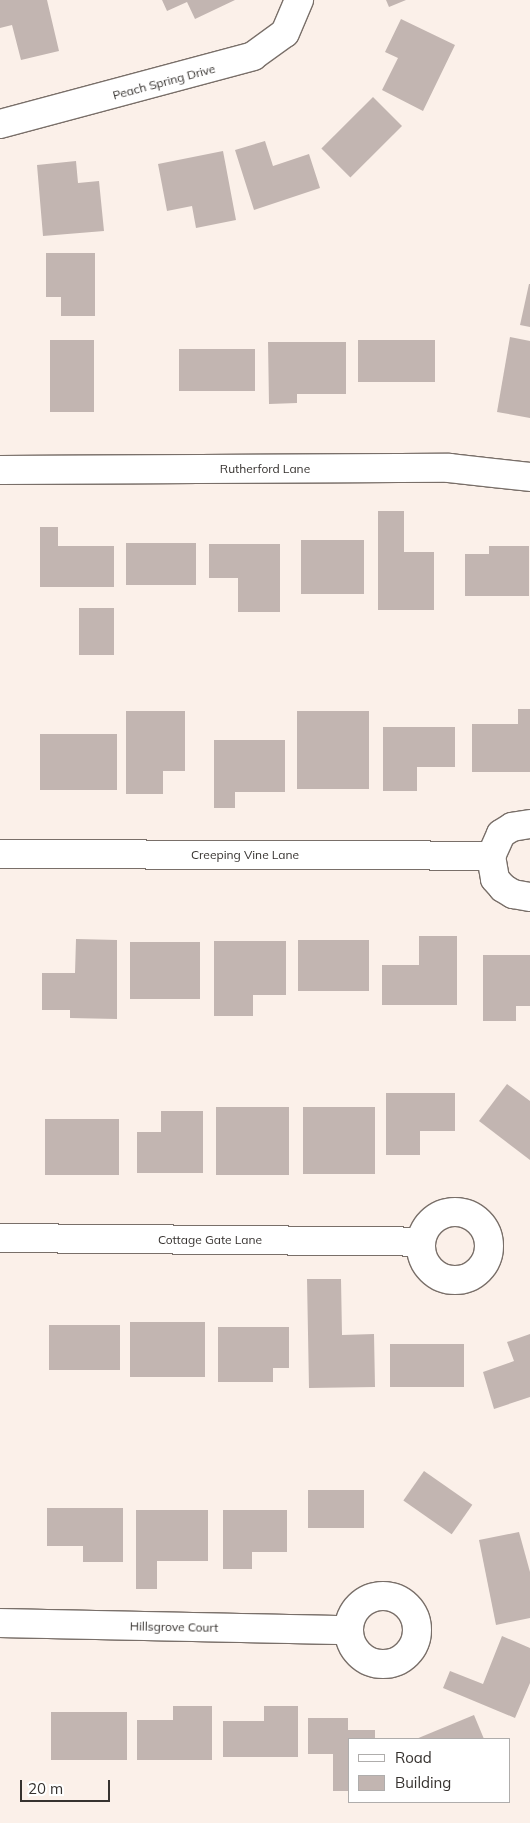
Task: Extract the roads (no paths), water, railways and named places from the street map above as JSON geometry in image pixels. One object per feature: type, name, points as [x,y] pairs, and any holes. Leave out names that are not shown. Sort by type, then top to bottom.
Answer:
[{"type":"street","name":"Peach Spring Drive","points":[[0,124],[253,56],[285,33],[300,0]]},
{"type":"street","name":"Rutherford Lane","points":[[0,470],[449,468],[530,477]]},
{"type":"street","points":[[530,824],[512,827],[501,834],[491,856],[496,879],[503,888],[513,894],[530,897]]},
{"type":"street","name":"Creeping Vine Lane","points":[[0,854],[491,856]]},
{"type":"street","name":"Cottage Gate Lane","points":[[0,1238],[421,1242]]},
{"type":"street","name":"Hillsgrove Court","points":[[0,1623],[348,1630]]}]
